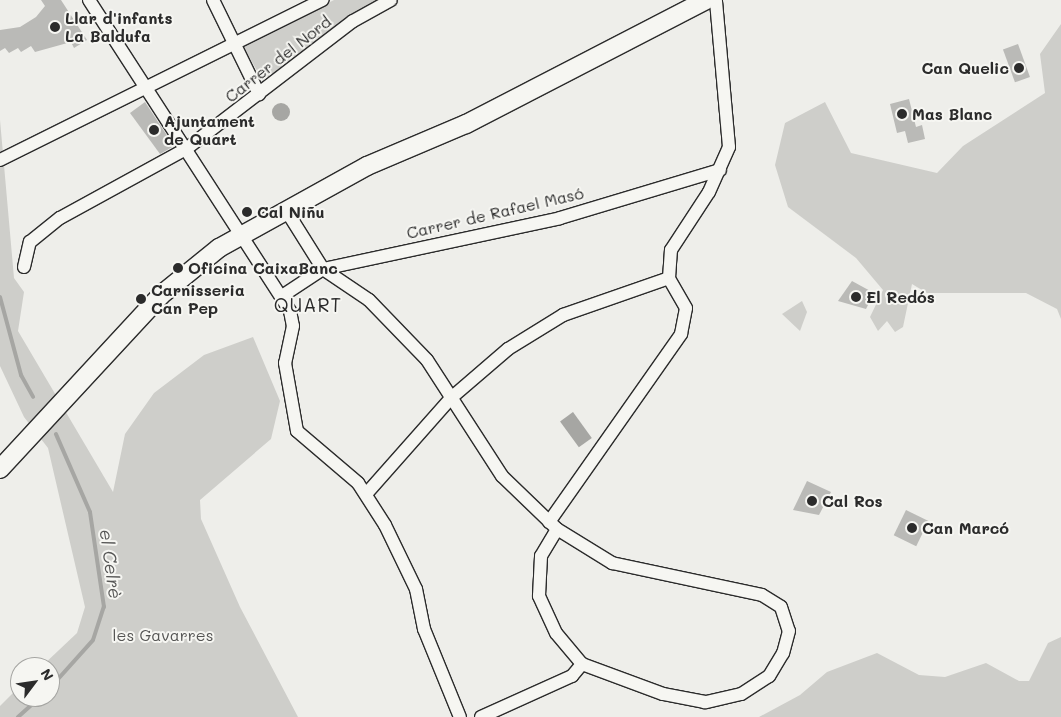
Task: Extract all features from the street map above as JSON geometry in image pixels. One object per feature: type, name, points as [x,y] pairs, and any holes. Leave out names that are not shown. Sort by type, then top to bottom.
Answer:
[{"type":"main road","points":[[0,469],[161,295],[243,234],[286,210],[706,0]]},
{"type":"street","points":[[89,0],[144,88],[243,234],[282,296],[293,326],[285,363],[297,431],[367,493],[416,589],[424,629],[460,717]]},
{"type":"street","points":[[213,0],[259,94]]},
{"type":"street","points":[[0,160],[322,0]]},
{"type":"street","name":"Carrer del Nord","points":[[24,267],[30,242],[60,218],[186,149],[353,21],[391,0]]},
{"type":"street","points":[[286,210],[322,268],[369,300],[427,360],[502,476],[553,526],[612,563],[762,595],[781,607],[789,631],[783,653],[769,676],[741,694],[705,702],[663,694],[582,664],[556,633],[539,596],[541,556],[553,526],[681,334],[686,308],[669,278],[671,250],[679,232],[720,170],[729,147],[716,0]]},
{"type":"street","name":"Carrer de Rafael Masó","points":[[282,296],[322,268],[560,218],[720,170]]},
{"type":"street","points":[[367,493],[451,398],[508,349],[563,315],[669,278]]},
{"type":"street","points":[[481,717],[572,676],[582,664]]},
{"type":"green space","points":[[334,0],[380,0],[264,83],[243,46]]},
{"type":"green space","points":[[1061,24],[1061,319],[1057,309],[1026,293],[927,293],[912,284],[903,327],[895,332],[887,321],[878,331],[870,317],[883,290],[856,258],[788,207],[775,165],[785,123],[825,102],[851,153],[937,173],[963,146],[1045,93],[1040,54]]},
{"type":"green space","name":"les Gavarres","points":[[0,120],[14,278],[24,292],[18,331],[113,492],[125,434],[154,393],[204,355],[253,337],[280,401],[271,439],[200,500],[201,519],[240,607],[298,717],[0,717],[0,706],[10,696],[10,707],[60,707],[60,657],[52,657],[77,633],[85,607],[48,448],[24,417],[0,366]]},
{"type":"green space","points":[[802,301],[807,312],[800,331],[782,314]]},
{"type":"green space","points":[[1061,637],[1061,717],[759,717],[800,695],[827,672],[877,653],[919,675],[945,677],[986,663],[1019,681],[1029,681],[1048,643]]},
{"type":"shaded area","points":[[281,103],[287,106],[290,112],[287,118],[281,121],[275,118],[272,112],[275,106]]},
{"type":"shaded area","points":[[573,412],[592,438],[579,447],[560,421]]},
{"type":"building","name":"Llar d'infants La Baldufa","points":[[41,0],[61,0],[87,40],[74,48],[71,42],[35,52],[31,46],[21,52],[18,48],[9,53],[5,48],[0,51],[0,30],[20,27],[36,17],[45,6]]},
{"type":"building","name":"Can Quelic","points":[[1018,44],[1030,77],[1015,82],[1003,49]]},
{"type":"building","name":"Mas Blanc","points":[[909,99],[916,127],[922,125],[925,139],[908,143],[905,131],[897,133],[890,104]]},
{"type":"building","name":"Ajuntament de Quart","points":[[145,102],[174,146],[160,154],[130,113]]},
{"type":"building","name":"El Redós","points":[[852,281],[874,293],[866,309],[838,301]]},
{"type":"building","name":"Cal Ros","points":[[807,481],[831,492],[819,515],[793,510]]},
{"type":"building","name":"Can Marcó","points":[[906,510],[928,521],[916,546],[894,535]]},
{"type":"waterway","name":"el Celrè","points":[[0,297],[21,375],[33,397]]},
{"type":"waterway","name":"el Celrè","points":[[56,434],[90,512],[104,607],[93,640],[60,677]]},
{"type":"waterway","name":"el Celrè","points":[[18,717],[29,707]]},
{"type":"place","name":"Llar d'infants La Baldufa","points":[[55,27]]},
{"type":"place","name":"Can Quelic","points":[[1019,68]]},
{"type":"place","name":"Mas Blanc","points":[[902,114]]},
{"type":"place","name":"Ajuntament de Quart","points":[[154,130]]},
{"type":"place","name":"Cal Niñu","points":[[247,212]]},
{"type":"place","name":"Oficina CaixaBanc","points":[[178,268]]},
{"type":"place","name":"El Redós","points":[[856,297]]},
{"type":"place","name":"Carnisseria Can Pep","points":[[141,299]]},
{"type":"place","name":"Cal Ros","points":[[812,501]]},
{"type":"place","name":"Can Marcó","points":[[912,528]]},
{"type":"district","name":"QUART","points":[[308,305]]}]
